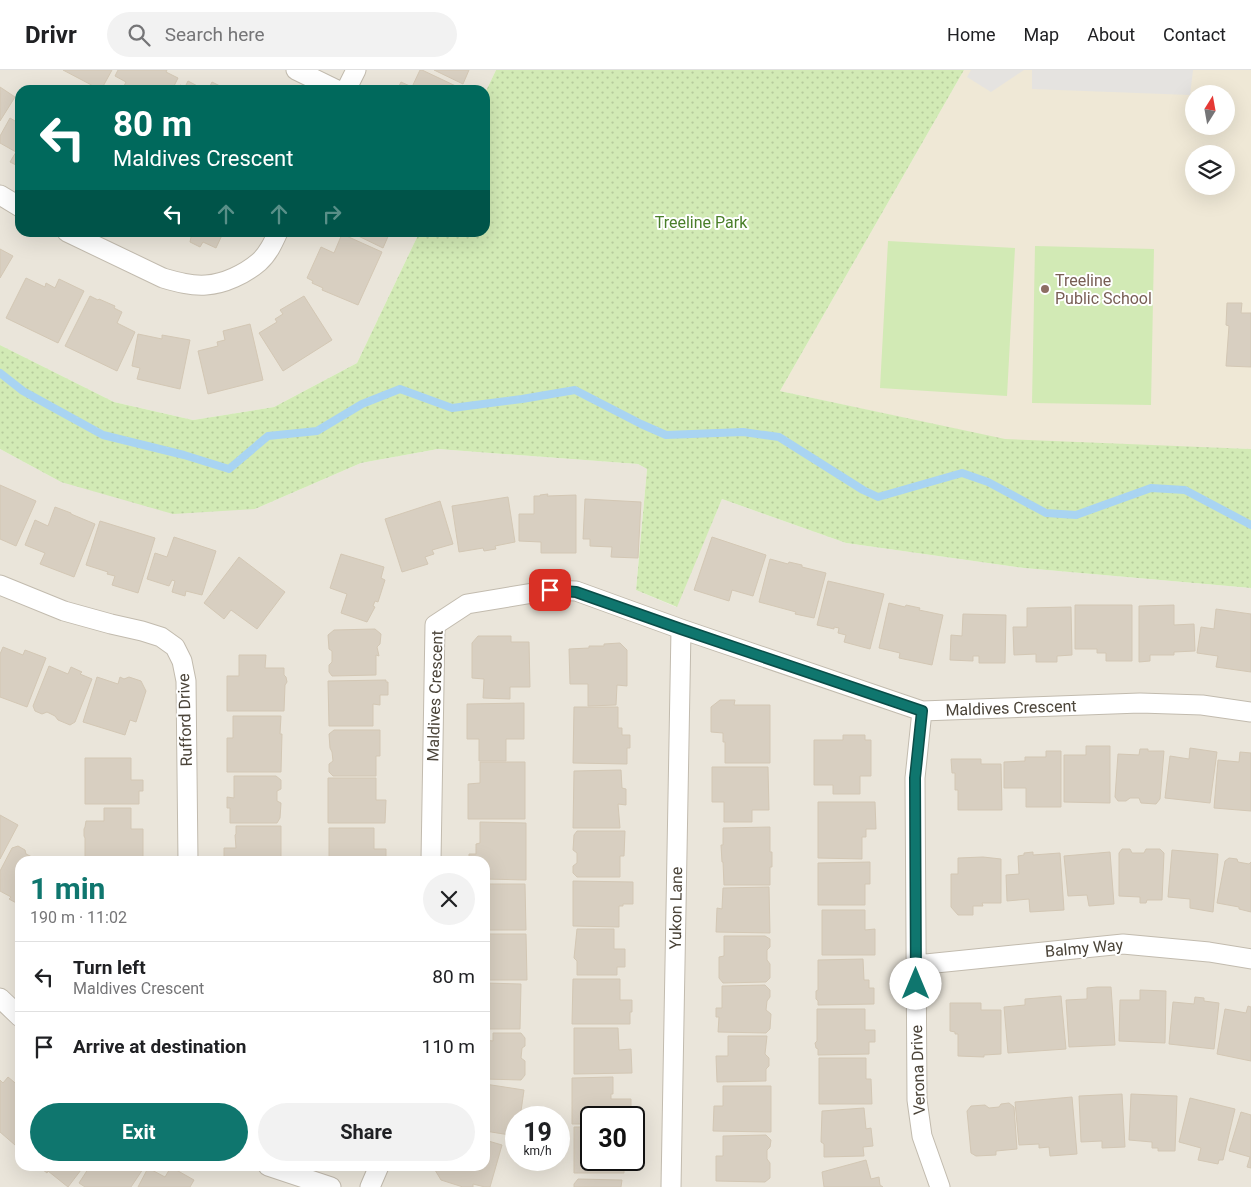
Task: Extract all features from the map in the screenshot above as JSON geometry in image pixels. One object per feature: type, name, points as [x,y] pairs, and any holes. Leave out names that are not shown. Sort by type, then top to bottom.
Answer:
[{"type":"street","points":[[296,70],[327,85]]},
{"type":"street","points":[[348,85],[356,70]]},
{"type":"street","points":[[0,195],[15,204]]},
{"type":"street","points":[[77,237],[163,278],[178,283],[207,285],[223,281],[248,270],[260,261],[271,247],[276,237]]},
{"type":"street","name":"Rufford Drive","points":[[0,585],[64,611],[161,637],[175,647],[182,661],[186,681],[188,856]]},
{"type":"street","name":"Maldives Crescent","points":[[431,856],[435,625],[467,604],[550,590],[576,592],[922,711],[1140,703],[1202,705],[1251,712]]},
{"type":"street","name":"Yukon Lane","points":[[671,1187],[681,629]]},
{"type":"street","name":"Verona Drive","points":[[922,711],[915,778],[916,1100],[922,1136],[940,1187]]},
{"type":"street","name":"Balmy Way","points":[[916,965],[1123,944],[1209,952],[1251,960]]},
{"type":"street","points":[[0,998],[15,1012]]},
{"type":"street","points":[[283,1171],[331,1187]]},
{"type":"street","points":[[370,1187],[377,1171]]},
{"type":"shaded area","points":[[0,70],[496,70],[489,85],[15,85],[15,237],[417,237],[357,363],[274,407],[193,420],[114,402],[0,345]]},
{"type":"shaded area","name":"Treeline Public School","points":[[964,70],[1251,70],[1251,449],[1011,441],[780,391]]},
{"type":"shaded area","points":[[971,70],[1024,70],[991,92],[967,77]]},
{"type":"shaded area","points":[[1032,70],[1193,70],[1191,85],[1185,85],[1185,95],[1032,89]]},
{"type":"shaded area","points":[[0,449],[61,482],[255,509],[361,463],[438,449],[638,464],[647,469],[636,590],[676,607],[722,499],[846,543],[1024,568],[1251,588],[1251,1187],[0,1187]]},
{"type":"green space","name":"Treeline Park","points":[[496,70],[964,70],[780,391],[1005,439],[1251,449],[1251,588],[1024,568],[846,543],[722,499],[677,607],[636,590],[647,469],[638,464],[438,449],[361,463],[255,509],[173,514],[61,482],[0,449],[0,345],[114,402],[193,420],[274,407],[357,363],[417,237],[490,237],[489,85]]},
{"type":"green space","points":[[888,241],[1015,248],[1007,396],[880,388]]},
{"type":"green space","points":[[1035,246],[1154,249],[1151,405],[1032,403]]},
{"type":"building","points":[[63,70],[112,70],[104,85],[92,85]]},
{"type":"building","points":[[118,70],[167,70],[166,72],[178,78],[174,85],[124,85],[126,82],[115,76]]},
{"type":"building","points":[[420,70],[422,70],[454,85],[413,85]]},
{"type":"building","points":[[434,70],[469,70],[463,84]]},
{"type":"building","points":[[188,81],[196,85],[186,85]]},
{"type":"building","points":[[0,87],[15,97],[0,121]]},
{"type":"building","points":[[10,118],[15,121],[15,151],[0,143],[0,136]]},
{"type":"building","points":[[15,154],[15,164],[10,162]]},
{"type":"building","points":[[191,237],[221,237],[216,248],[203,242],[200,247],[190,242]]},
{"type":"building","points":[[341,237],[349,237],[382,252],[358,305],[322,290],[323,288],[312,283],[313,281],[307,278],[321,247],[334,253]]},
{"type":"building","points":[[360,237],[388,237],[383,248]]},
{"type":"building","points":[[0,249],[13,256],[0,278]]},
{"type":"building","points":[[26,278],[45,287],[46,283],[55,288],[59,279],[84,291],[58,343],[6,318]]},
{"type":"building","points":[[90,296],[115,306],[114,308],[122,312],[117,323],[135,332],[117,371],[65,346]]},
{"type":"building","points":[[304,296],[332,340],[283,371],[259,333],[277,322],[275,319],[283,314],[280,310]]},
{"type":"building","points":[[1227,303],[1242,303],[1241,313],[1251,313],[1251,367],[1226,366],[1229,326],[1226,325]]},
{"type":"building","points":[[250,324],[263,380],[208,394],[198,351],[218,346],[217,342],[225,340],[223,331]]},
{"type":"building","points":[[138,334],[162,339],[162,335],[190,340],[180,389],[137,379],[140,368],[132,366]]},
{"type":"building","points":[[0,485],[36,501],[16,546],[0,539]]},
{"type":"building","points":[[548,494],[547,496],[576,495],[576,553],[541,553],[541,542],[519,541],[519,514],[534,514],[534,496]]},
{"type":"building","points":[[508,497],[515,542],[495,546],[496,549],[484,551],[483,548],[459,552],[452,506]]},
{"type":"building","points":[[585,499],[641,502],[638,558],[611,557],[612,547],[590,546],[590,539],[583,539]]},
{"type":"building","points":[[440,501],[453,544],[432,550],[434,554],[425,557],[428,564],[402,572],[385,519]]},
{"type":"building","points":[[55,507],[95,524],[74,577],[40,564],[45,553],[25,545],[35,520],[48,526]]},
{"type":"building","points":[[100,521],[155,538],[138,593],[112,585],[115,576],[86,565]]},
{"type":"building","points":[[174,537],[216,551],[202,595],[186,591],[185,596],[172,592],[175,581],[172,580],[169,586],[147,579],[155,553],[167,557]]},
{"type":"building","points":[[712,537],[766,555],[753,596],[732,590],[729,601],[694,590]]},
{"type":"building","points":[[341,554],[384,567],[381,578],[385,580],[378,602],[375,601],[373,606],[375,607],[367,622],[341,613],[347,594],[330,588]]},
{"type":"building","points":[[239,557],[285,592],[257,629],[231,610],[224,619],[204,603]]},
{"type":"building","points":[[770,559],[788,564],[789,562],[802,565],[802,567],[826,573],[814,618],[759,602]]},
{"type":"building","points":[[828,581],[884,594],[870,649],[844,642],[846,635],[838,633],[839,628],[834,627],[834,629],[817,625]]},
{"type":"building","points":[[889,603],[920,608],[919,610],[943,615],[932,665],[899,658],[900,653],[879,648]]},
{"type":"building","points":[[1075,605],[1132,605],[1132,661],[1106,661],[1106,653],[1097,653],[1097,649],[1075,649]]},
{"type":"building","points":[[1174,605],[1174,625],[1194,624],[1195,651],[1174,652],[1174,655],[1150,655],[1150,661],[1139,662],[1139,606]]},
{"type":"building","points":[[1071,607],[1072,655],[1057,656],[1057,662],[1036,662],[1036,654],[1014,655],[1013,627],[1027,627],[1027,608]]},
{"type":"building","points":[[1216,609],[1251,614],[1251,672],[1216,667],[1218,656],[1197,653],[1201,627],[1214,629]]},
{"type":"building","points":[[963,614],[1006,615],[1005,663],[979,663],[979,656],[973,656],[973,661],[950,660],[951,635],[962,636]]},
{"type":"building","points":[[375,629],[381,634],[380,644],[377,647],[379,656],[376,655],[376,675],[332,676],[329,672],[329,665],[332,662],[332,651],[329,649],[328,635],[334,630]]},
{"type":"building","points":[[478,636],[511,636],[511,642],[529,642],[530,687],[510,687],[510,699],[483,698],[484,679],[472,678],[472,643]]},
{"type":"building","points":[[620,643],[627,650],[627,686],[617,685],[616,705],[588,706],[588,684],[570,684],[569,649]]},
{"type":"building","points":[[3,647],[23,655],[25,650],[46,658],[27,707],[0,697],[0,654]]},
{"type":"building","points":[[239,655],[266,655],[265,668],[284,668],[287,682],[285,685],[284,711],[227,711],[227,676],[239,676]]},
{"type":"building","points":[[49,666],[68,674],[71,667],[82,672],[80,674],[92,679],[75,722],[70,725],[58,720],[47,712],[42,714],[35,711],[33,706]]},
{"type":"building","points":[[97,677],[118,684],[120,677],[124,679],[129,677],[141,681],[146,691],[136,722],[130,720],[125,735],[83,722]]},
{"type":"building","points":[[386,680],[388,682],[388,695],[380,695],[380,705],[373,704],[373,726],[329,726],[328,681]]},
{"type":"building","points":[[720,700],[735,700],[734,705],[770,705],[770,763],[725,763],[723,733],[711,732],[711,707]]},
{"type":"building","points":[[524,703],[524,739],[506,739],[506,761],[479,761],[479,739],[467,739],[467,704]]},
{"type":"building","points":[[574,707],[618,707],[618,728],[622,728],[622,735],[630,735],[630,748],[627,748],[627,764],[573,763]]},
{"type":"building","points":[[233,716],[281,716],[281,772],[227,772],[227,738],[233,738]]},
{"type":"building","points":[[334,730],[380,730],[380,756],[376,756],[376,776],[333,776],[329,772],[329,764],[333,761],[329,734]]},
{"type":"building","points":[[843,735],[865,735],[865,740],[871,740],[871,776],[860,776],[860,794],[833,794],[833,785],[814,785],[814,740],[843,740]]},
{"type":"building","points":[[1086,746],[1110,746],[1110,803],[1064,802],[1064,755],[1086,755]]},
{"type":"building","points":[[1190,748],[1217,752],[1210,803],[1165,798],[1170,756],[1189,759]]},
{"type":"building","points":[[1140,749],[1164,751],[1160,799],[1156,804],[1141,803],[1139,798],[1118,801],[1115,797],[1118,754],[1139,755]]},
{"type":"building","points":[[1046,751],[1061,751],[1061,807],[1026,807],[1026,788],[1004,788],[1004,762],[1025,761],[1025,757],[1046,757]]},
{"type":"building","points":[[1240,752],[1251,753],[1251,811],[1214,808],[1218,760],[1239,762]]},
{"type":"building","points":[[85,758],[131,758],[131,780],[143,780],[143,791],[139,791],[139,804],[85,804]]},
{"type":"building","points":[[951,759],[981,759],[981,764],[1001,764],[1002,810],[958,810],[958,790],[955,790],[955,773],[952,773]]},
{"type":"building","points":[[480,762],[525,762],[525,819],[468,819],[468,784],[480,783]]},
{"type":"building","points":[[712,767],[768,767],[769,810],[752,810],[752,822],[724,822],[724,802],[712,802]]},
{"type":"building","points":[[621,770],[622,788],[626,789],[626,805],[618,804],[620,828],[573,828],[574,771]]},
{"type":"building","points":[[234,776],[276,776],[281,780],[281,789],[277,791],[277,801],[281,803],[280,818],[277,823],[230,823],[230,808],[227,808],[227,797],[234,798]]},
{"type":"building","points":[[328,778],[376,778],[376,800],[386,800],[385,823],[328,823]]},
{"type":"building","points":[[818,802],[875,802],[876,829],[866,829],[866,837],[862,837],[862,859],[818,858]]},
{"type":"building","points":[[104,808],[131,808],[131,829],[143,829],[143,856],[85,856],[84,829],[86,821],[104,821]]},
{"type":"building","points":[[0,815],[18,825],[0,859]]},
{"type":"building","points":[[480,822],[526,823],[526,880],[490,879],[490,856],[469,856],[469,854],[476,854],[476,844],[480,843]]},
{"type":"building","points":[[236,826],[281,826],[281,856],[224,856],[224,848],[236,848]]},
{"type":"building","points":[[770,827],[772,867],[770,867],[770,885],[724,885],[721,845],[723,845],[723,828]]},
{"type":"building","points":[[329,828],[374,828],[374,849],[386,849],[386,856],[329,856]]},
{"type":"building","points":[[577,831],[625,831],[624,856],[620,856],[620,877],[577,877],[573,873],[573,866],[577,863],[577,853],[573,850],[574,835]]},
{"type":"building","points":[[18,846],[30,856],[15,856],[15,902],[9,899],[11,897],[0,891],[0,871],[12,848]]},
{"type":"building","points":[[1122,849],[1130,849],[1132,853],[1144,853],[1146,849],[1160,849],[1164,853],[1162,900],[1147,900],[1146,903],[1140,903],[1140,897],[1119,896],[1119,853]]},
{"type":"building","points":[[1172,850],[1218,854],[1213,912],[1190,908],[1190,899],[1168,897]]},
{"type":"building","points":[[1033,852],[1033,855],[1060,853],[1064,910],[1030,912],[1029,899],[1007,901],[1006,875],[1019,874],[1018,856]]},
{"type":"building","points":[[1110,852],[1114,904],[1089,906],[1087,895],[1068,896],[1064,856]]},
{"type":"building","points":[[983,857],[1001,859],[1001,903],[982,903],[983,906],[973,906],[973,915],[958,915],[951,907],[951,874],[958,874],[958,858]]},
{"type":"building","points":[[1229,858],[1249,864],[1251,862],[1251,912],[1239,909],[1239,907],[1217,903],[1225,861]]},
{"type":"building","points":[[870,862],[870,884],[865,884],[865,905],[818,905],[818,863]]},
{"type":"building","points":[[573,881],[633,882],[633,904],[619,906],[619,927],[573,926]]},
{"type":"building","points":[[490,884],[525,884],[526,930],[490,930]]},
{"type":"building","points":[[769,887],[770,933],[716,932],[717,908],[722,909],[723,888]]},
{"type":"building","points":[[822,910],[865,910],[865,930],[875,929],[875,955],[822,955]]},
{"type":"building","points":[[577,929],[614,929],[614,949],[625,949],[625,967],[617,967],[617,975],[577,975],[577,961],[574,958]]},
{"type":"building","points":[[490,934],[526,934],[527,980],[490,980]]},
{"type":"building","points":[[724,936],[765,936],[770,939],[767,960],[770,964],[770,978],[766,982],[723,983],[719,978],[719,957],[724,956]]},
{"type":"building","points":[[863,959],[864,980],[869,980],[869,988],[874,988],[874,1004],[818,1005],[816,991],[818,990],[818,960]]},
{"type":"building","points":[[573,979],[620,979],[620,1000],[632,1000],[630,1024],[572,1024]]},
{"type":"building","points":[[490,983],[521,984],[520,1029],[490,1029]]},
{"type":"building","points":[[765,985],[770,990],[766,1010],[771,1014],[770,1029],[766,1033],[718,1032],[719,1017],[716,1017],[716,1008],[722,1008],[722,986]]},
{"type":"building","points":[[1111,987],[1115,1045],[1069,1047],[1066,1000],[1087,999],[1087,988]]},
{"type":"building","points":[[1140,990],[1166,991],[1165,1043],[1119,1041],[1120,1000],[1140,1000]]},
{"type":"building","points":[[1061,996],[1066,1049],[1008,1053],[1004,1007],[1025,1005],[1025,999]]},
{"type":"building","points":[[1195,997],[1204,998],[1204,1001],[1219,1003],[1214,1049],[1169,1044],[1173,1002],[1194,1004]]},
{"type":"building","points":[[950,1003],[981,1003],[981,1010],[1001,1010],[1001,1054],[984,1055],[984,1057],[958,1056],[958,1034],[950,1031]]},
{"type":"building","points":[[1248,1006],[1251,1007],[1251,1061],[1217,1054],[1225,1009],[1246,1013]]},
{"type":"building","points":[[817,1009],[865,1009],[865,1030],[875,1030],[875,1042],[869,1042],[869,1054],[818,1055],[815,1043],[817,1041]]},
{"type":"building","points":[[574,1028],[618,1028],[619,1050],[631,1049],[632,1073],[574,1074]]},
{"type":"building","points":[[493,1033],[521,1033],[525,1038],[525,1046],[522,1048],[521,1058],[525,1061],[525,1075],[521,1080],[490,1079],[490,1041],[493,1041]]},
{"type":"building","points":[[728,1036],[767,1036],[765,1054],[769,1058],[769,1066],[766,1069],[766,1081],[717,1082],[716,1056],[728,1056]]},
{"type":"building","points":[[819,1058],[866,1058],[866,1079],[871,1079],[872,1104],[819,1104]]},
{"type":"building","points":[[8,1077],[15,1083],[15,1145],[0,1132],[0,1080],[3,1083]]},
{"type":"building","points":[[613,1077],[613,1094],[611,1094],[611,1099],[631,1099],[631,1106],[580,1106],[580,1124],[572,1124],[572,1078]]},
{"type":"building","points":[[490,1085],[524,1090],[522,1106],[505,1106],[505,1134],[490,1132]]},
{"type":"building","points":[[723,1086],[771,1086],[771,1132],[713,1131],[714,1106],[723,1106]]},
{"type":"building","points":[[1122,1094],[1125,1147],[1102,1148],[1102,1141],[1081,1142],[1079,1096]]},
{"type":"building","points":[[1131,1094],[1177,1096],[1175,1151],[1158,1151],[1158,1148],[1152,1148],[1152,1142],[1129,1140]]},
{"type":"building","points":[[1072,1097],[1077,1154],[1050,1156],[1049,1147],[1039,1148],[1039,1144],[1019,1145],[1015,1102]]},
{"type":"building","points":[[1190,1098],[1235,1109],[1223,1160],[1219,1160],[1218,1164],[1198,1160],[1201,1148],[1179,1142]]},
{"type":"building","points":[[1009,1103],[1014,1107],[1017,1149],[996,1151],[996,1155],[976,1156],[971,1153],[967,1111],[971,1106],[985,1105],[989,1108]]},
{"type":"building","points":[[864,1108],[866,1129],[871,1128],[873,1146],[863,1147],[864,1156],[824,1157],[824,1144],[821,1142],[822,1111]]},
{"type":"building","points":[[1241,1112],[1251,1115],[1251,1168],[1247,1167],[1250,1157],[1229,1151]]},
{"type":"building","points":[[574,1127],[580,1127],[580,1171],[624,1171],[624,1173],[574,1173]]},
{"type":"building","points":[[766,1135],[771,1140],[770,1147],[767,1150],[767,1159],[770,1163],[770,1178],[765,1182],[716,1181],[716,1156],[723,1156],[723,1136]]},
{"type":"building","points":[[490,1141],[502,1145],[490,1187],[473,1184],[473,1187],[463,1187],[441,1180],[436,1171],[490,1171]]},
{"type":"building","points":[[866,1160],[871,1179],[879,1177],[880,1185],[883,1187],[824,1187],[822,1172]]},
{"type":"building","points":[[48,1171],[80,1171],[68,1187]]},
{"type":"building","points":[[87,1171],[142,1171],[131,1187],[85,1187],[79,1183]]},
{"type":"building","points":[[146,1171],[154,1171],[165,1177],[169,1171],[178,1171],[194,1180],[190,1187],[138,1187]]},
{"type":"building","points":[[578,1179],[622,1180],[621,1187],[574,1187]]},
{"type":"waterway","points":[[0,373],[23,391],[103,435],[184,455],[229,469],[268,436],[317,431],[362,404],[400,389],[452,408],[575,390],[666,435],[743,432],[779,437],[863,490],[878,497],[962,473],[988,482],[1046,513],[1076,515],[1151,488],[1185,490],[1251,525]]},
{"type":"place","name":"Treeline Public School","points":[[1045,289]]},
{"type":"route","points":[[550,590],[576,592],[922,711],[915,778],[916,984]]}]
